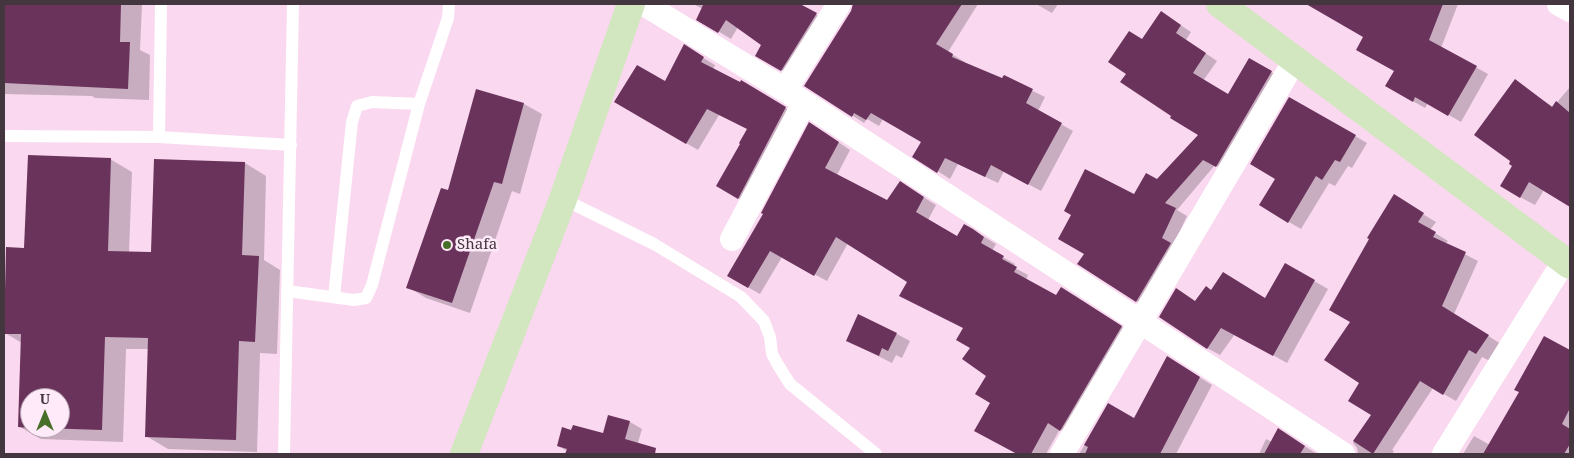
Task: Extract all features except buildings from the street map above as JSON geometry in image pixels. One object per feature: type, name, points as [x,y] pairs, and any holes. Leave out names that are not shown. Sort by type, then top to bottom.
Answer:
[{"type":"main road","points":[[464,454],[563,199],[631,4]]},
{"type":"main road","points":[[1220,4],[1567,263]]},
{"type":"street","points":[[644,4],[794,97],[1140,323],[1313,445],[1343,454]]},
{"type":"street","points":[[732,239],[794,97],[839,4]]},
{"type":"street","points":[[1559,4],[1570,10]]},
{"type":"street","points":[[1062,454],[1295,60]]},
{"type":"street","points":[[1444,454],[1567,263]]},
{"type":"lane","points":[[159,136],[162,4]]},
{"type":"lane","points":[[284,454],[293,4]]},
{"type":"lane","points":[[287,291],[354,300],[366,298],[372,285],[419,104],[448,18],[449,4]]},
{"type":"lane","points":[[334,297],[352,122],[357,106],[372,102],[419,104]]},
{"type":"lane","points":[[4,136],[159,136],[291,145]]},
{"type":"lane","points":[[563,199],[654,244],[740,297],[764,321],[770,337],[772,354],[790,384],[876,454]]},
{"type":"place","name":"Shafa","points":[[447,245]]}]
